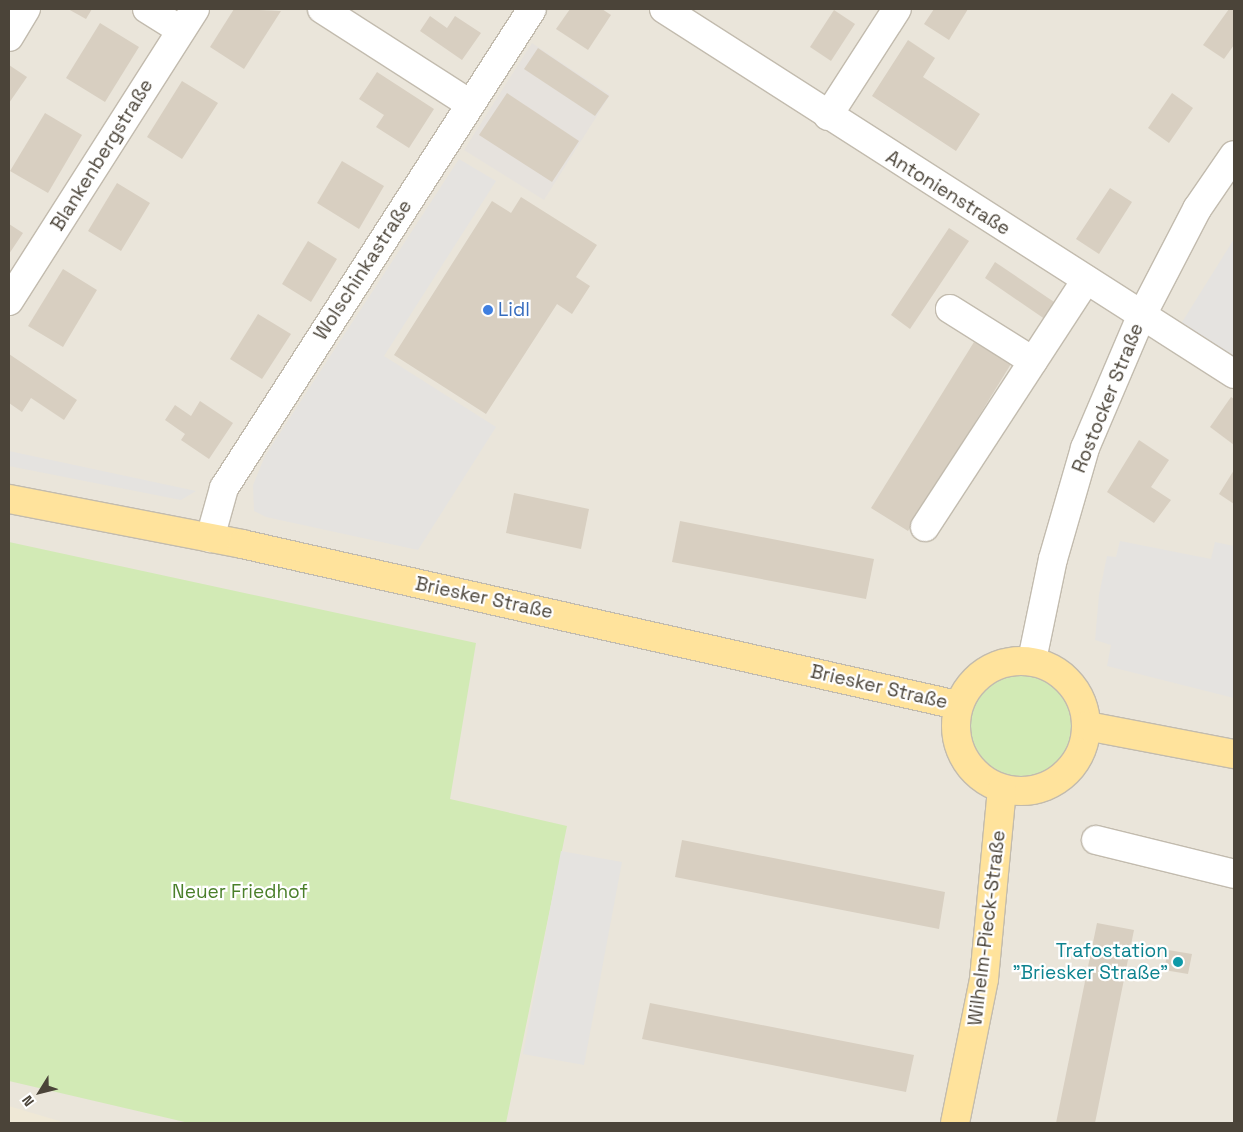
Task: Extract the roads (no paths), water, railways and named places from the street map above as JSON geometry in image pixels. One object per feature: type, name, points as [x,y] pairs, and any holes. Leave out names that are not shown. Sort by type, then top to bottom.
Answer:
[{"type":"main road","name":"Briesker Straße","points":[[9,499],[210,538],[957,705]]},
{"type":"main road","name":"Briesker Straße","points":[[1032,660],[1053,667],[1068,679],[1080,695],[1087,726],[1079,755],[1063,774],[1045,787],[1024,792],[1002,790],[982,779],[962,753],[954,720],[957,705],[975,679],[989,669],[1003,662],[1032,660]]},
{"type":"main road","points":[[1087,726],[1234,754]]},
{"type":"main road","name":"Wilhelm-Pieck-Straße","points":[[956,1123],[984,979],[1002,790]]},
{"type":"street","points":[[9,37],[26,9]]},
{"type":"street","points":[[147,9],[188,19]]},
{"type":"street","points":[[322,9],[470,104]]},
{"type":"street","name":"Wolschinkastraße","points":[[210,538],[224,488],[532,9]]},
{"type":"street","name":"Antonienstraße","points":[[664,9],[1141,317],[1234,374]]},
{"type":"street","points":[[828,116],[897,9]]},
{"type":"street","name":"Blankenbergstraße","points":[[9,301],[188,19]]},
{"type":"street","name":"Rostocker Straße","points":[[1032,660],[1071,490],[1085,448],[1141,317],[1197,209],[1234,155]]},
{"type":"street","points":[[925,527],[1086,280]]},
{"type":"street","points":[[950,308],[1033,361]]},
{"type":"street","points":[[1096,840],[1234,874]]},
{"type":"place","name":"Lidl","points":[[488,310]]},
{"type":"place","name":"Trafostation \"Briesker Straße\"","points":[[1178,962]]},
{"type":"park label","name":"Neuer Friedhof","points":[[240,892]]}]
